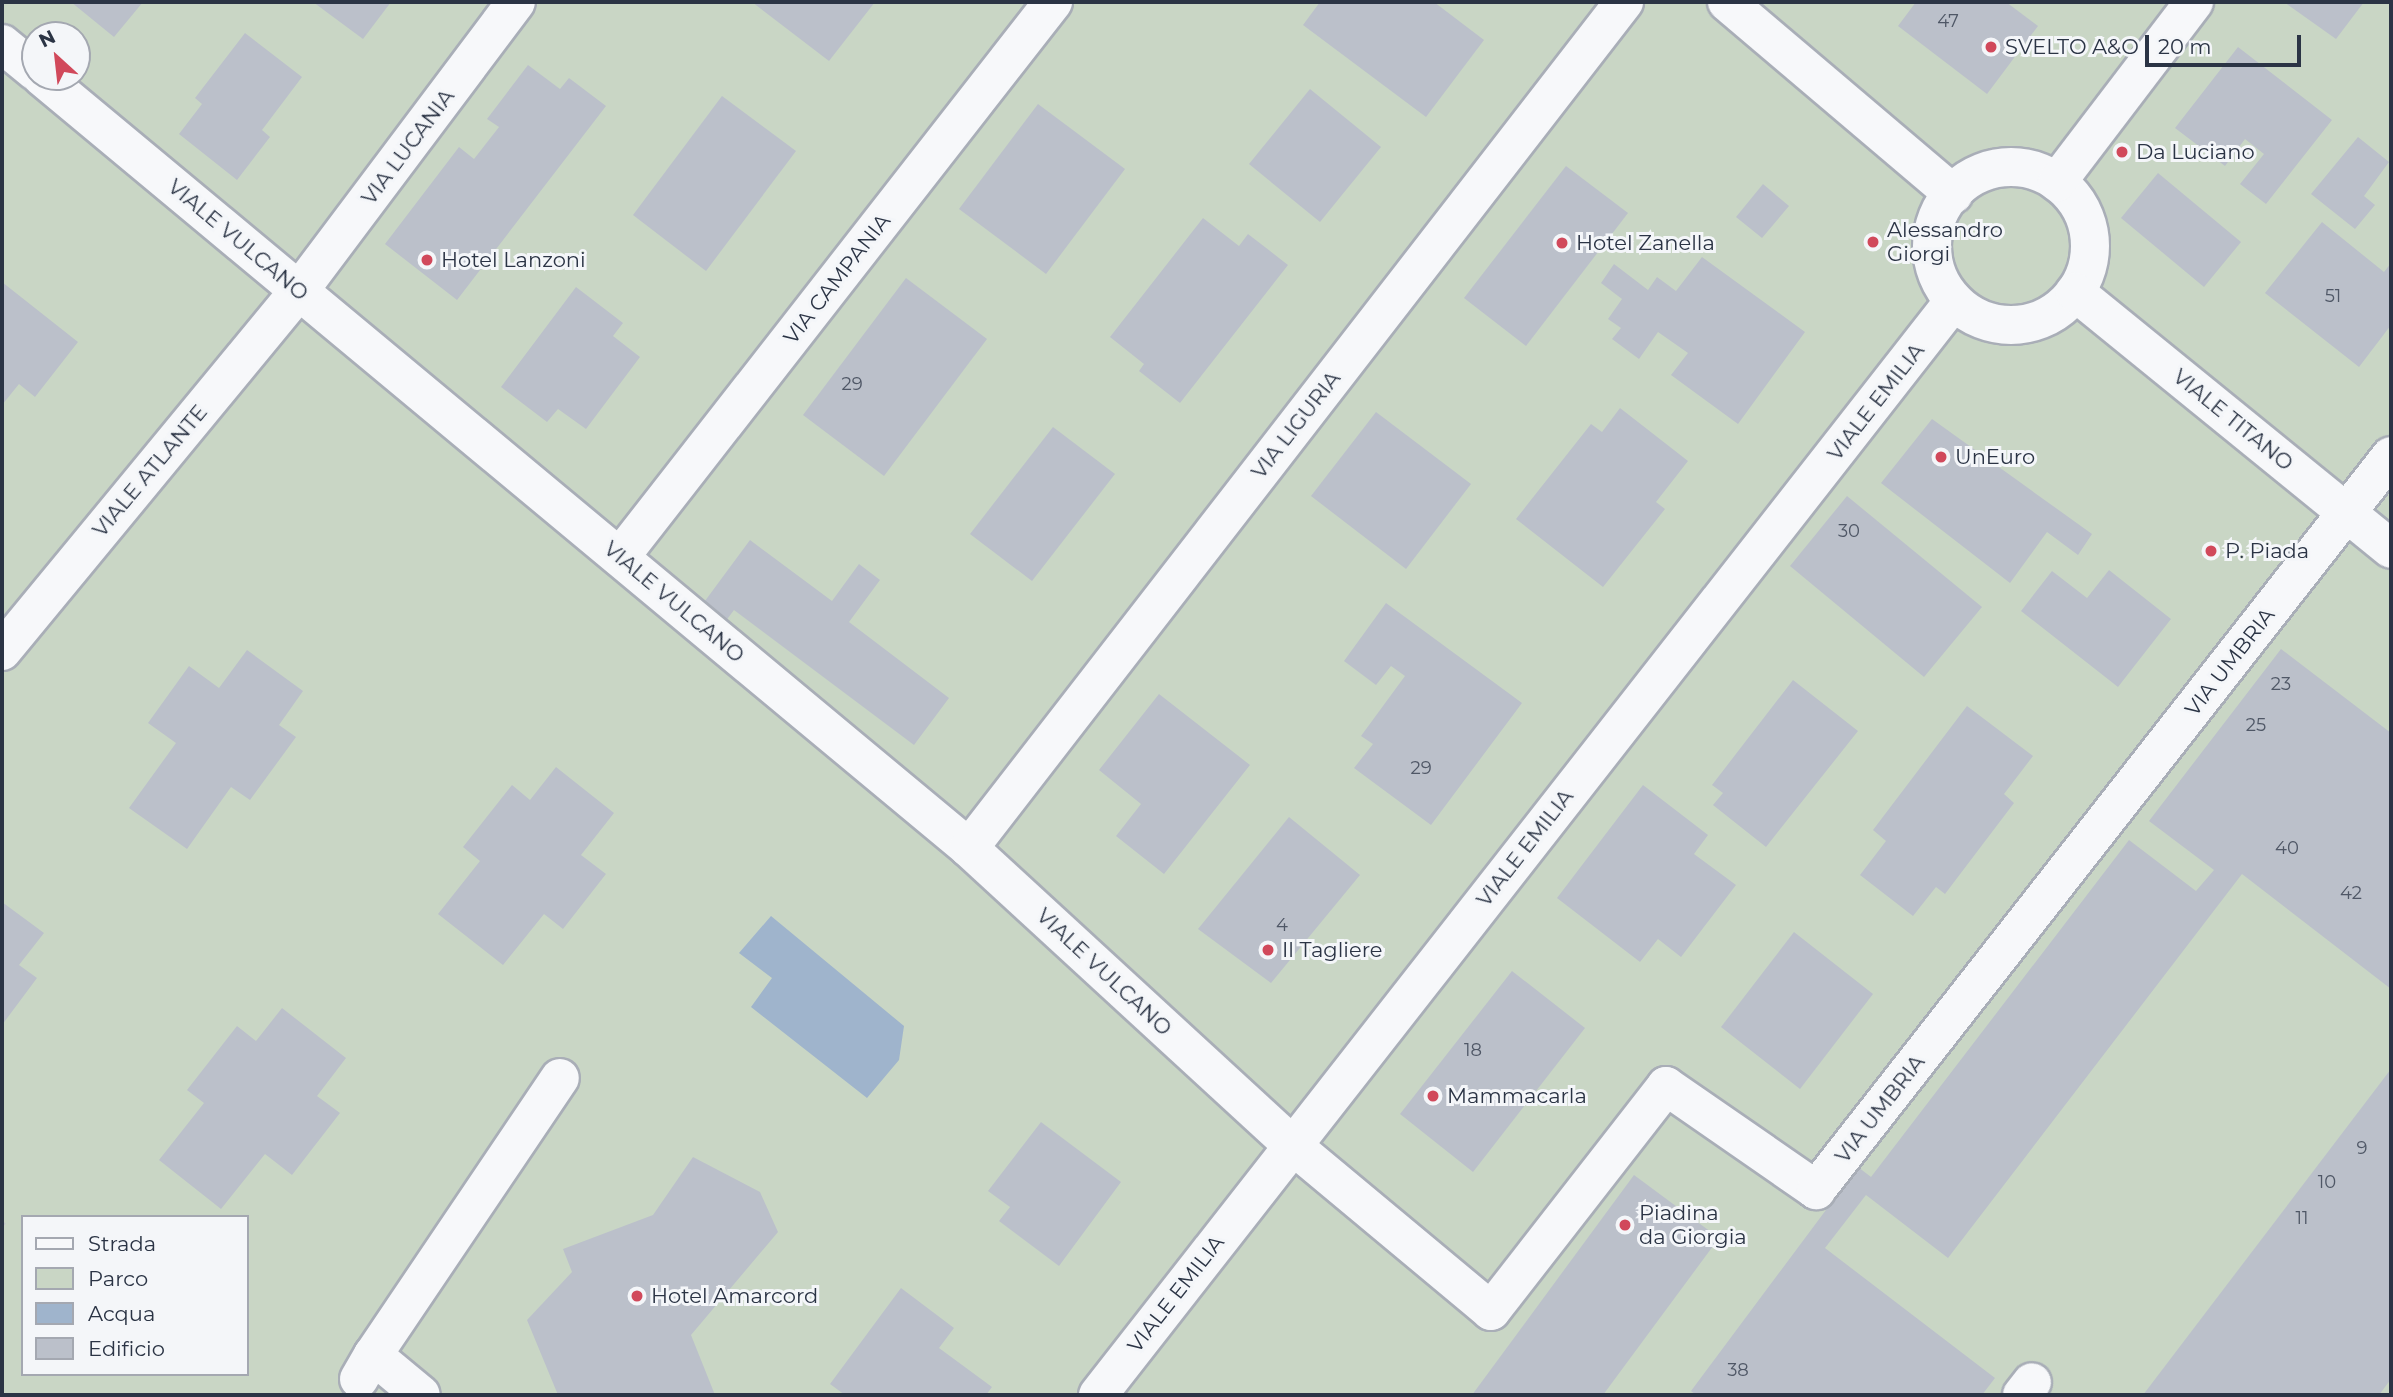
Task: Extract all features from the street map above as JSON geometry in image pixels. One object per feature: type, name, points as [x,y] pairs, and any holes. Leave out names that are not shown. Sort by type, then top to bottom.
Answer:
[{"type":"street","name":"VIA LUCANIA","points":[[299,291],[516,2]]},
{"type":"street","name":"VIA CAMPANIA","points":[[620,557],[1053,2]]},
{"type":"street","name":"VIA LIGURIA","points":[[969,848],[1624,2]]},
{"type":"street","points":[[1727,2],[1953,194]]},
{"type":"street","points":[[2057,182],[2194,2]]},
{"type":"street","points":[[2,44],[21,60]]},
{"type":"street","name":"VIALE VULCANO","points":[[59,91],[969,848],[1292,1144]]},
{"type":"street","points":[[2002,168],[2057,182],[2083,213],[2089,233],[2086,274],[2075,292],[2060,309],[2017,325],[1994,324],[1954,301],[1933,260],[1939,214],[1953,194],[1967,181],[2002,168]]},
{"type":"street","name":"VIALE ATLANTE","points":[[2,651],[299,291]]},
{"type":"street","name":"VIALE TITANO","points":[[2075,292],[2391,549]]},
{"type":"street","name":"VIALE EMILIA","points":[[1098,1395],[1954,301]]},
{"type":"street","name":"VIA UMBRIA","points":[[1292,1144],[1491,1311],[1666,1086],[1816,1190],[2391,456]]},
{"type":"street","points":[[421,1395],[366,1367],[560,1078]]},
{"type":"green space","points":[[2,2],[2391,2],[2391,1395],[2,1395]]},
{"type":"water","points":[[771,916],[904,1026],[899,1060],[867,1098],[751,1007],[772,978],[739,953]]},
{"type":"building","points":[[71,2],[143,2],[114,37]]},
{"type":"building","points":[[313,2],[391,2],[363,39]]},
{"type":"building","points":[[752,2],[875,2],[829,61]]},
{"type":"building","points":[[1320,2],[1434,2],[1484,40],[1426,117],[1303,25]]},
{"type":"building","points":[[1916,2],[2006,2],[2038,26],[1987,94],[1898,26]]},
{"type":"building","points":[[2284,2],[2364,2],[2336,39]]},
{"type":"building","points":[[245,33],[302,77],[262,130],[270,137],[237,180],[179,134],[202,104],[195,98]]},
{"type":"building","points":[[2238,47],[2332,120],[2266,204],[2240,184],[2264,154],[2245,139],[2225,166],[2175,128]]},
{"type":"building","points":[[528,65],[560,89],[569,78],[606,106],[457,300],[385,244],[459,147],[474,159],[499,127],[487,119]]},
{"type":"building","points":[[1310,89],[1381,147],[1320,222],[1249,164]]},
{"type":"building","points":[[722,96],[796,151],[706,271],[633,215]]},
{"type":"building","points":[[1038,104],[1125,169],[1046,274],[959,209]]},
{"type":"building","points":[[2358,137],[2389,162],[2364,196],[2375,205],[2355,229],[2311,194]]},
{"type":"building","points":[[1566,166],[1628,213],[1526,346],[1464,298]]},
{"type":"building","points":[[2158,173],[2241,242],[2204,287],[2121,218]]},
{"type":"building","points":[[1763,184],[1789,206],[1762,238],[1736,217]]},
{"type":"building","points":[[1203,218],[1239,246],[1248,234],[1288,265],[1180,403],[1139,371],[1144,364],[1110,337]]},
{"type":"building","points":[[2322,222],[2384,272],[2391,263],[2391,325],[2359,367],[2265,293]]},
{"type":"building","points":[[1702,257],[1805,332],[1738,424],[1671,375],[1688,353],[1658,332],[1639,359],[1612,339],[1621,328],[1608,319],[1622,299],[1601,283],[1614,264],[1648,290],[1657,277],[1676,291]]},
{"type":"building","points":[[906,278],[987,339],[884,476],[803,415]]},
{"type":"building","points":[[2,282],[78,342],[35,397],[19,384],[2,405]]},
{"type":"building","points":[[576,287],[623,323],[613,336],[640,357],[586,429],[558,409],[547,422],[501,387]]},
{"type":"building","points":[[1620,408],[1688,461],[1656,502],[1665,509],[1603,587],[1516,519],[1591,424],[1602,432]]},
{"type":"building","points":[[1376,412],[1471,484],[1406,569],[1311,496]]},
{"type":"building","points":[[1932,419],[2092,534],[2078,555],[2047,532],[2010,583],[1881,483]]},
{"type":"building","points":[[1053,427],[1115,474],[1032,581],[970,534]]},
{"type":"building","points":[[1847,496],[1982,607],[1924,677],[1790,566]]},
{"type":"building","points":[[750,540],[832,601],[859,564],[880,580],[849,622],[949,698],[914,745],[734,610],[725,622],[702,605]]},
{"type":"building","points":[[2109,570],[2171,619],[2118,687],[2021,611],[2052,571],[2087,598]]},
{"type":"building","points":[[1386,603],[1522,703],[1431,825],[1354,768],[1373,744],[1361,736],[1405,676],[1391,666],[1376,685],[1344,661]]},
{"type":"building","points":[[2281,649],[2391,733],[2391,989],[2242,874],[1948,1258],[1866,1195],[1825,1248],[1995,1378],[1982,1395],[1696,1395],[1691,1391],[1858,1167],[1871,1177],[2129,840],[2196,891],[2214,870],[2149,821]]},
{"type":"building","points":[[247,650],[303,691],[279,725],[296,737],[250,800],[231,787],[187,849],[129,808],[176,743],[148,723],[189,666],[219,688]]},
{"type":"building","points":[[1793,680],[1858,731],[1766,847],[1713,805],[1723,793],[1712,785]]},
{"type":"building","points":[[1159,694],[1250,765],[1164,874],[1116,836],[1141,804],[1099,770]]},
{"type":"building","points":[[1967,706],[2033,756],[2004,794],[2014,803],[1945,894],[1936,887],[1913,916],[1860,875],[1886,841],[1873,830]]},
{"type":"building","points":[[556,767],[614,813],[581,855],[606,874],[563,929],[544,914],[503,965],[438,914],[480,861],[463,847],[512,785],[530,800]]},
{"type":"building","points":[[1643,785],[1708,835],[1694,854],[1736,885],[1681,957],[1658,939],[1640,962],[1557,898]]},
{"type":"building","points":[[1289,817],[1360,875],[1271,983],[1198,929]]},
{"type":"building","points":[[2,902],[44,933],[19,965],[37,978],[2,1025]]},
{"type":"building","points":[[1794,932],[1873,994],[1800,1089],[1721,1027]]},
{"type":"building","points":[[1512,971],[1585,1028],[1473,1172],[1400,1114]]},
{"type":"building","points":[[282,1008],[346,1058],[317,1096],[340,1113],[292,1175],[265,1154],[221,1209],[159,1160],[204,1103],[187,1090],[237,1026],[256,1041]]},
{"type":"building","points":[[2391,1069],[2391,1379],[2379,1395],[2143,1395]]},
{"type":"building","points":[[1041,1122],[1121,1182],[1059,1266],[999,1221],[1010,1207],[988,1191]]},
{"type":"building","name":"Hotel Amarcord","points":[[693,1157],[760,1192],[778,1232],[691,1335],[715,1395],[558,1395],[527,1320],[572,1272],[563,1249],[653,1215]]},
{"type":"building","points":[[1634,1175],[1719,1238],[1603,1395],[1472,1395]]},
{"type":"building","points":[[901,1288],[954,1328],[939,1348],[992,1387],[986,1395],[845,1395],[830,1384]]},
{"type":"place","name":"SVELTO A&O","points":[[1991,47]]},
{"type":"place","name":"Da Luciano","points":[[2122,152]]},
{"type":"place","name":"Alessandro Giorgi","points":[[1873,242]]},
{"type":"place","name":"Hotel Zanella","points":[[1562,243]]},
{"type":"place","name":"Hotel Lanzoni","points":[[427,260]]},
{"type":"place","name":"UnEuro","points":[[1941,457]]},
{"type":"place","name":"P. Piada","points":[[2211,551]]},
{"type":"place","name":"Il Tagliere","points":[[1268,950]]},
{"type":"place","name":"Mammacarla","points":[[1433,1096]]},
{"type":"place","name":"Piadina da Giorgia","points":[[1625,1225]]},
{"type":"place","name":"Hotel Amarcord","points":[[637,1296]]}]
